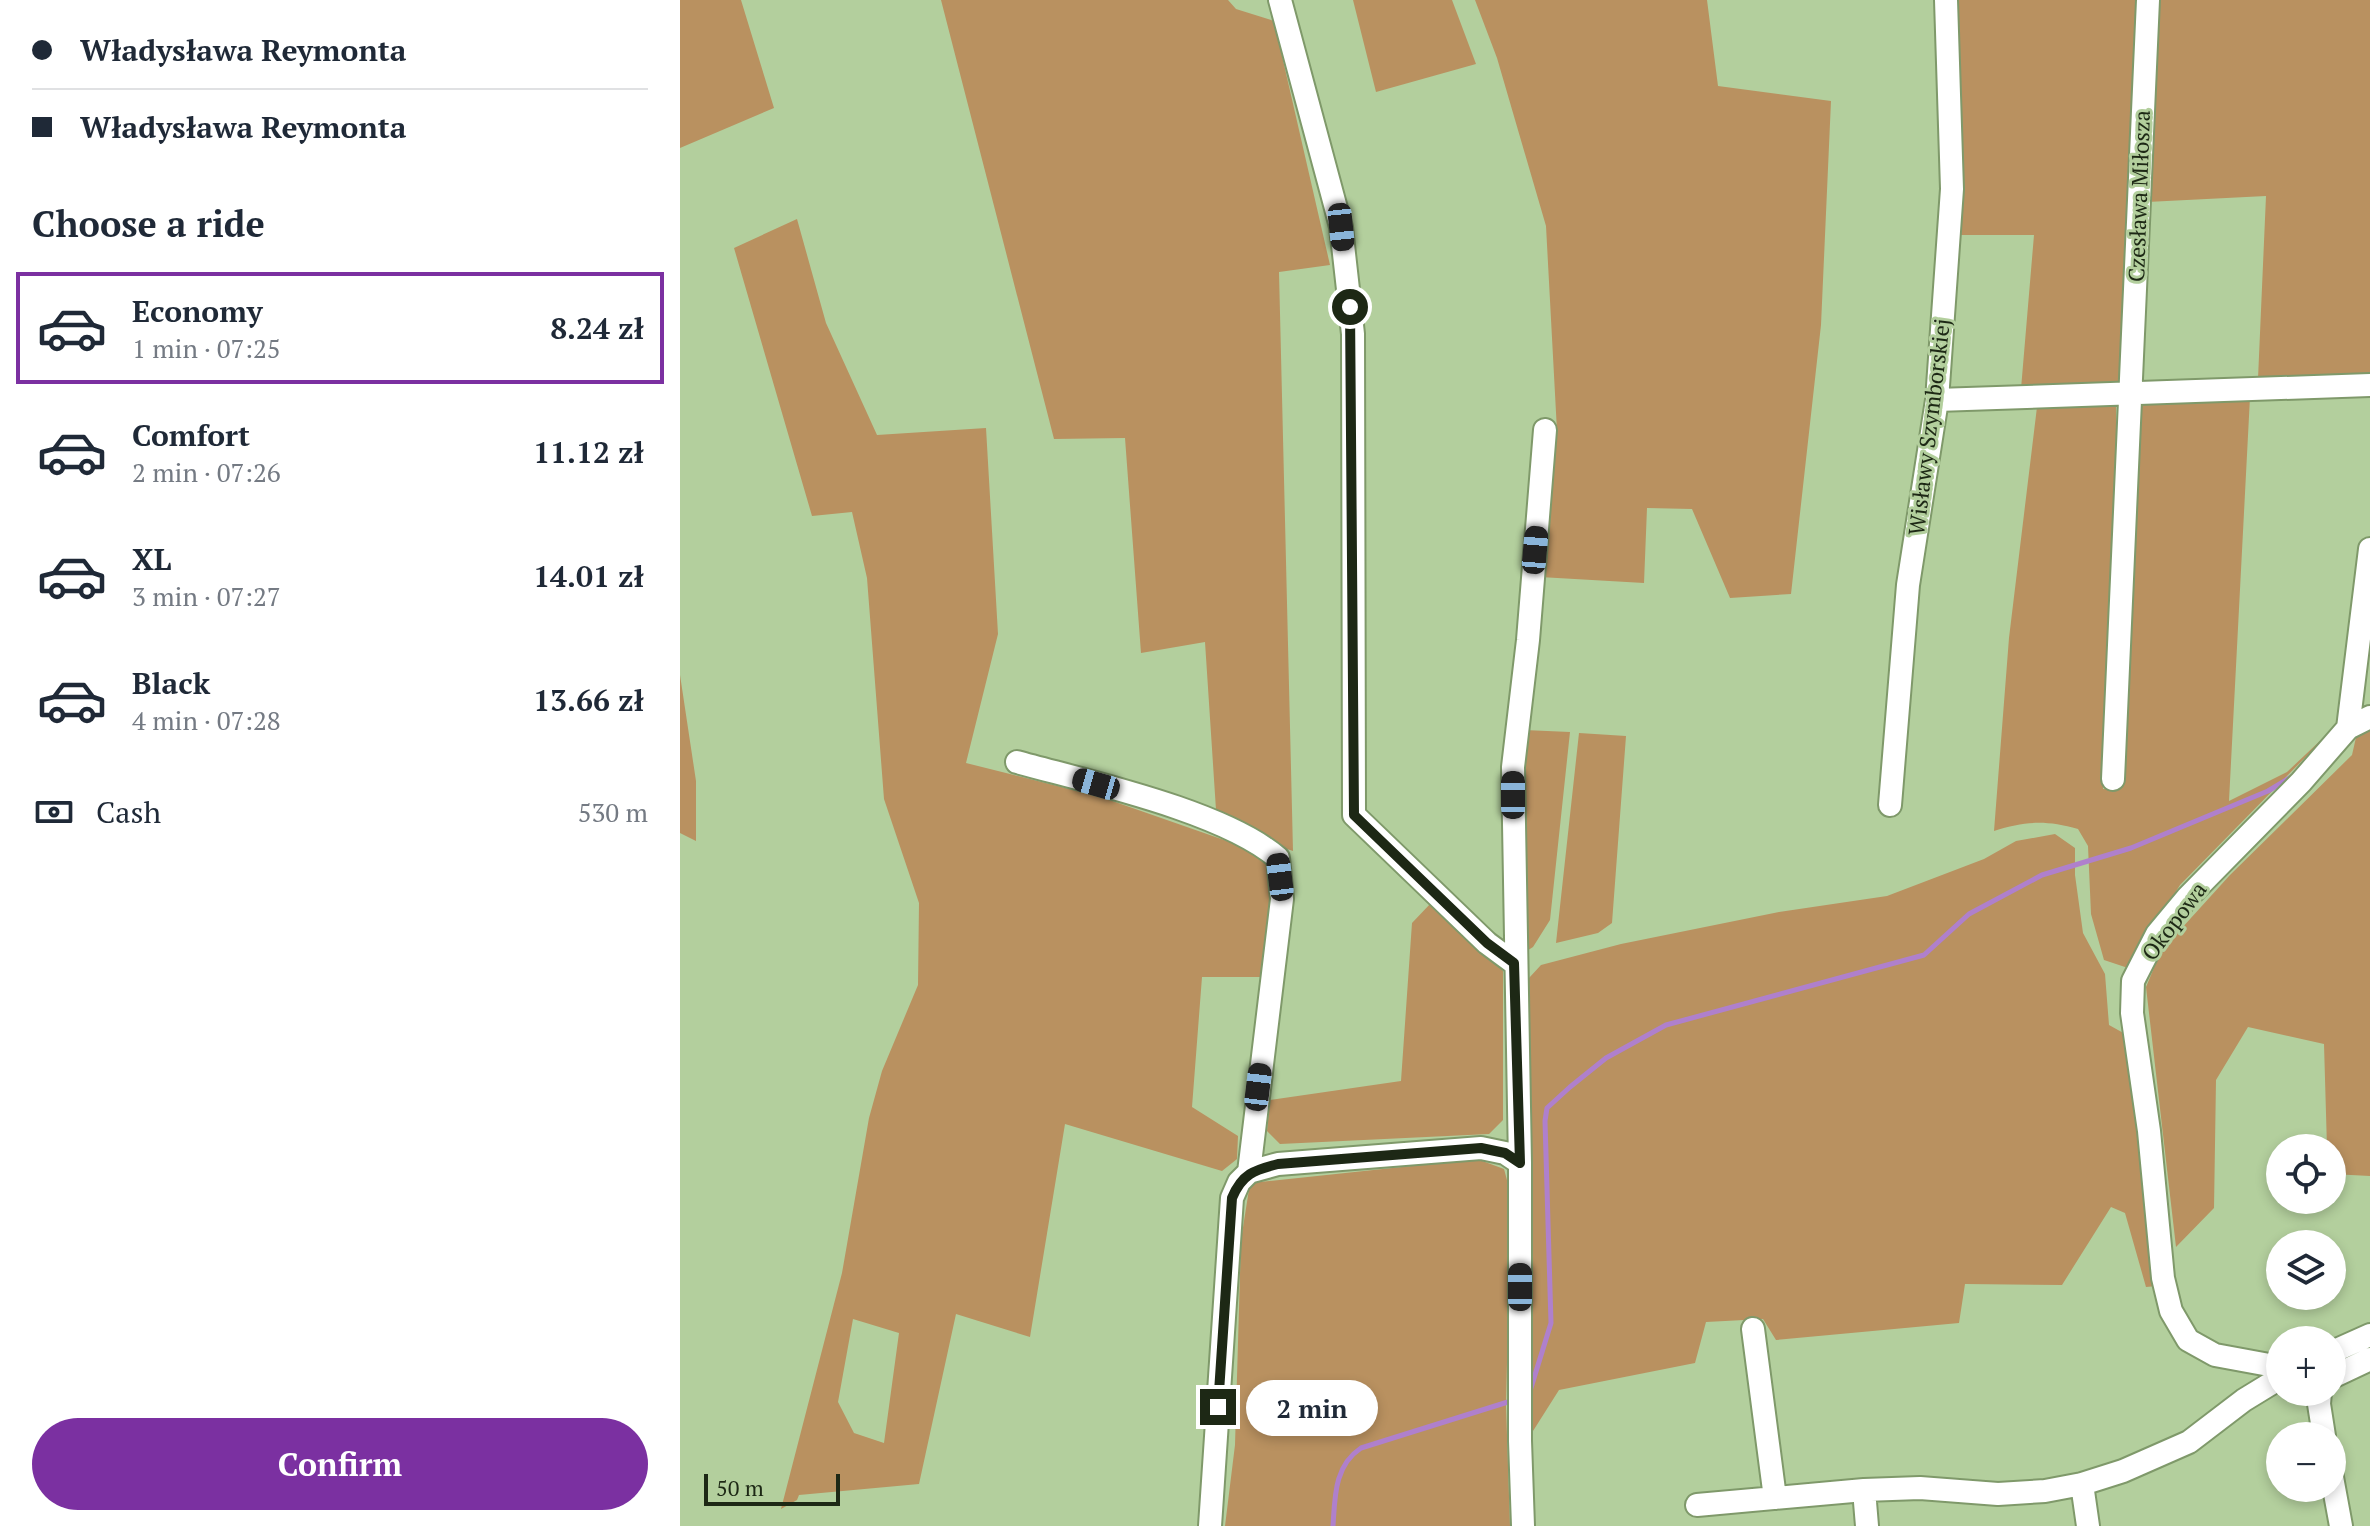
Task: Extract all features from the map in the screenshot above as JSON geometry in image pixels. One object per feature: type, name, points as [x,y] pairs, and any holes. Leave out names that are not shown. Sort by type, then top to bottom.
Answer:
[{"type":"street","points":[[1280,0],[1341,227],[1353,334],[1354,815],[1487,943],[1514,963]]},
{"type":"street","name":"Wisławy Szymborskiej","points":[[1890,805],[1908,585],[1937,400],[1952,189],[1946,0]]},
{"type":"street","name":"Czesława Miłosza","points":[[2113,779],[2148,0]]},
{"type":"street","points":[[1937,400],[2370,385]]},
{"type":"street","points":[[1523,1526],[1513,767],[1528,640],[1545,430]]},
{"type":"street","points":[[2348,728],[2370,549]]},
{"type":"street","points":[[2348,728],[2370,717]]},
{"type":"street","name":"Okopowa","points":[[2266,1364],[2215,1355],[2188,1340],[2171,1311],[2163,1278],[2149,1131],[2132,1013],[2133,981],[2157,934],[2187,898],[2301,782],[2348,728]]},
{"type":"street","points":[[1017,762],[1123,791],[1239,832],[1278,858],[1282,899],[1249,1172]]},
{"type":"street","points":[[1210,1526],[1232,1198],[1239,1182],[1249,1172],[1278,1164],[1481,1148],[1505,1153],[1520,1163]]},
{"type":"street","points":[[1753,1329],[1775,1498]]},
{"type":"street","points":[[2346,1346],[2370,1335]]},
{"type":"street","points":[[2346,1370],[2370,1359]]},
{"type":"street","points":[[1697,1505],[1864,1490],[1920,1488],[1998,1494],[2045,1491],[2082,1484],[2123,1471],[2189,1442],[2266,1387]]},
{"type":"street","points":[[2082,1484],[2088,1526]]},
{"type":"street","points":[[1864,1490],[1867,1526]]},
{"type":"street","points":[[2337,1502],[2341,1526]]},
{"type":"shaded area","points":[[680,0],[741,0],[774,108],[680,148]]},
{"type":"shaded area","points":[[941,0],[1228,0],[1236,9],[1274,21],[1330,265],[1279,272],[1293,851],[1217,825],[1205,642],[1141,653],[1125,438],[1054,439]]},
{"type":"shaded area","points":[[1353,0],[1452,0],[1476,64],[1376,92]]},
{"type":"shaded area","points":[[1475,0],[1707,0],[1718,86],[1831,101],[1821,325],[1791,594],[1730,598],[1692,509],[1647,508],[1644,583],[1540,577],[1557,431],[1546,226],[1497,58]]},
{"type":"shaded area","points":[[1953,0],[2139,0],[2123,384],[2021,389],[2034,235],[1959,235]]},
{"type":"shaded area","points":[[2154,0],[2370,0],[2370,376],[2258,379],[2266,196],[2147,202]]},
{"type":"shaded area","points":[[797,219],[826,323],[877,435],[986,428],[998,634],[966,763],[1101,797],[1227,841],[1263,856],[1275,873],[1266,977],[1202,977],[1192,1107],[1238,1136],[1237,1159],[1222,1171],[1065,1124],[1030,1337],[956,1314],[919,1484],[799,1495],[797,1500],[781,1509],[842,1273],[869,1118],[882,1071],[918,985],[919,903],[884,799],[867,578],[852,512],[812,516],[734,248]],"holes":[[[853,1319],[899,1333],[884,1443],[854,1433],[838,1402]]]},
{"type":"shaded area","points":[[2250,397],[2229,801],[2287,772],[2341,721],[2180,885],[2128,968],[2104,960],[2091,914],[2088,846],[2078,829],[2036,823],[1994,831],[2009,638],[2037,407],[2116,402],[2117,508],[2103,789],[2122,786],[2139,401]]},
{"type":"shaded area","points":[[680,675],[696,781],[696,841],[680,833]]},
{"type":"shaded area","points":[[2370,726],[2370,1176],[2346,1175],[2346,1134],[2327,1134],[2324,1044],[2248,1027],[2216,1080],[2214,1208],[2176,1247],[2146,987],[2161,951],[2230,875],[2352,755],[2357,733]]},
{"type":"shaded area","points":[[1524,730],[1570,732],[1550,920],[1533,947],[1522,954]]},
{"type":"shaded area","points":[[1579,733],[1626,736],[1612,923],[1598,933],[1556,943]]},
{"type":"shaded area","points":[[2055,834],[2075,848],[2075,875],[2083,933],[2105,974],[2109,1025],[2127,1035],[2157,1286],[2146,1287],[2125,1213],[2111,1207],[2062,1285],[1965,1284],[1959,1323],[1776,1340],[1763,1319],[1706,1322],[1695,1363],[1559,1390],[1533,1431],[1529,978],[1541,965],[1621,944],[1779,912],[1887,896],[1984,859],[2016,841]]},
{"type":"shaded area","points":[[1431,903],[1503,971],[1503,1120],[1489,1134],[1280,1144],[1267,1131],[1270,1100],[1401,1081],[1412,923]]},
{"type":"shaded area","points":[[1477,1159],[1504,1169],[1511,1195],[1506,1405],[1510,1526],[1225,1526],[1235,1445],[1241,1240],[1250,1183]]},
{"type":"waterway","points":[[1530,1391],[1551,1323],[1545,1121],[1547,1108],[1570,1087],[1606,1058],[1666,1025],[1924,955],[1969,914],[2042,875],[2131,848],[2268,791],[2293,776]]},
{"type":"waterway","points":[[1333,1526],[1341,1473],[1352,1455],[1361,1448],[1511,1401]]},
{"type":"route","points":[[1218,1407],[1232,1198],[1239,1182],[1249,1172],[1278,1164],[1481,1148],[1505,1153],[1520,1163],[1514,963],[1487,943],[1354,815],[1353,334],[1350,307]]}]
